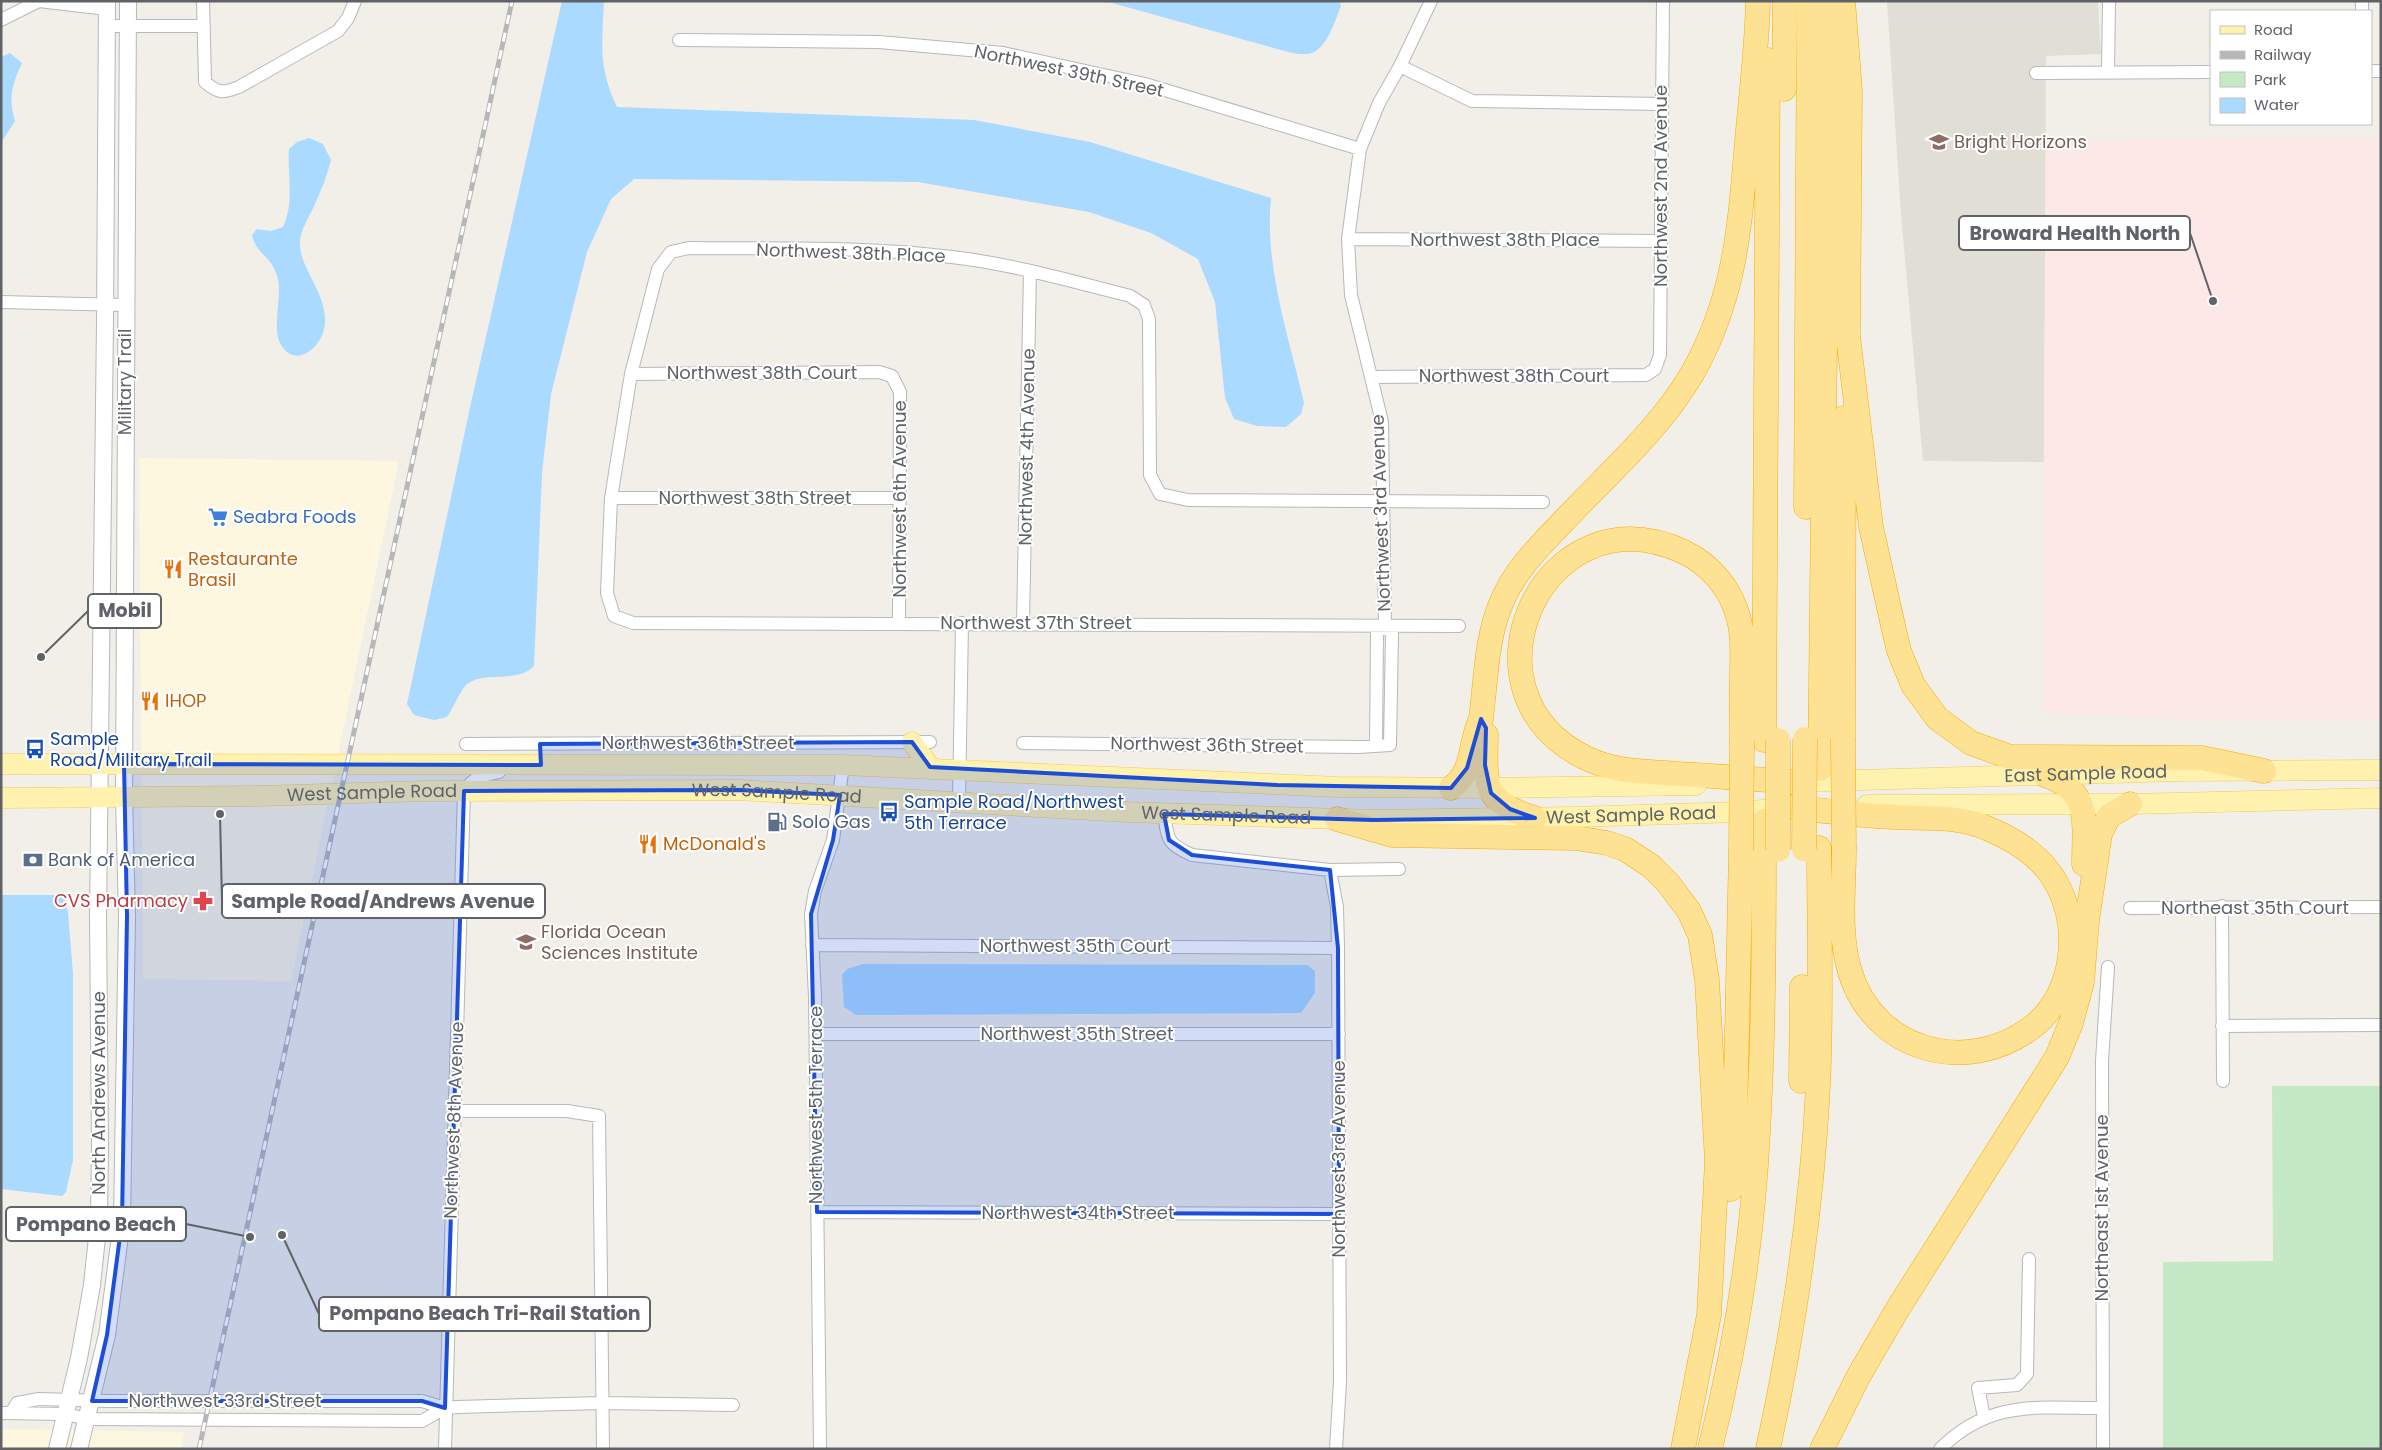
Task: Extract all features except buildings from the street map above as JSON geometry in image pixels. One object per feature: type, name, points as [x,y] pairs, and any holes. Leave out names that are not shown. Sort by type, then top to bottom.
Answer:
[{"type":"highway","points":[[1451,788],[1460,780],[1467,768],[1481,720],[1492,635],[1501,602],[1509,585],[1529,558],[1648,433],[1691,375],[1712,332],[1728,286],[1739,240],[1758,1]]},
{"type":"highway","points":[[1710,1449],[1739,1304],[1754,1180],[1761,1073],[1761,741],[1769,1]]},
{"type":"highway","points":[[1761,741],[1785,1]]},
{"type":"highway","points":[[1792,807],[1894,818],[1953,818],[1989,829],[2027,850],[2045,867],[2064,896],[2071,933],[2070,958],[2065,980],[2052,1003],[2039,1020],[2031,1028],[1995,1047],[1970,1053],[1923,1048],[1902,1038],[1873,1015],[1860,995],[1850,972],[1844,947],[1844,849],[1823,739],[1809,1]]},
{"type":"highway","points":[[1823,739],[1829,1]]},
{"type":"highway","points":[[1751,1449],[1777,1320],[1786,1262],[1798,1144],[1812,848],[1823,739],[1848,336],[1850,90],[1843,1]]},
{"type":"highway","points":[[1848,336],[1871,528],[1894,630],[1899,651],[1913,685],[1937,718],[1971,743],[2010,757],[2202,758],[2264,771]]},
{"type":"highway","points":[[1761,741],[1739,619],[1720,580],[1701,562],[1676,548],[1662,544],[1623,540],[1599,545],[1579,554],[1548,578],[1531,604],[1525,619],[1520,658],[1524,684],[1533,708],[1539,719],[1560,742],[1597,763],[1632,772],[1792,782]]},
{"type":"highway","points":[[1481,720],[1486,728],[1486,765],[1489,788],[1495,798],[1505,806],[1535,818]]},
{"type":"highway","points":[[2045,775],[2065,783],[2074,792],[2080,804],[2084,819],[2084,871],[2087,921]]},
{"type":"highway","points":[[1822,1449],[1858,1377],[1896,1310],[2057,1057],[2071,1023],[2078,997],[2087,921],[2103,827],[2113,813],[2130,804]]},
{"type":"highway","points":[[1337,819],[1392,835],[1597,840],[1625,849],[1641,859],[1660,874],[1689,911],[1700,935],[1707,980],[1718,1161],[1709,1315],[1683,1449]]},
{"type":"highway","points":[[1768,1449],[1793,1320],[1809,1204],[1818,1085],[1812,848]]},
{"type":"highway","points":[[1709,1315],[1717,1300],[1734,1164],[1761,851]]},
{"type":"highway","points":[[1726,1449],[1745,1363],[1755,1304],[1763,1247],[1774,1132],[1761,851]]},
{"type":"main road","points":[[921,742],[930,767]]},
{"type":"main road","name":"West Sample Road","points":[[1,764],[843,765],[960,768],[1268,785],[1451,788],[1792,782]]},
{"type":"main road","name":"East Sample Road","points":[[1792,782],[2045,775],[2381,770]]},
{"type":"main road","name":"West Sample Road","points":[[1,798],[464,791],[739,790],[1164,814],[1337,819],[1535,818],[1739,812],[1792,807]]},
{"type":"main road","name":"East Sample Road","points":[[1792,807],[2130,804],[2381,798]]},
{"type":"street","points":[[1,20],[39,1],[107,5]]},
{"type":"street","name":"Military Trail","points":[[124,764],[128,1]]},
{"type":"street","points":[[203,1],[205,82],[215,91],[226,92],[240,87],[338,31],[348,18],[355,1]]},
{"type":"street","name":"Northwest 3rd Avenue","points":[[1390,745],[1392,634],[1384,626],[1382,422],[1351,295],[1348,239],[1360,149],[1378,103],[1400,66],[1431,1]]},
{"type":"street","name":"Northwest 2nd Avenue","points":[[1655,369],[1660,355],[1663,1]]},
{"type":"street","points":[[2108,73],[2109,1]]},
{"type":"street","name":"Military Trail","points":[[100,763],[107,5]]},
{"type":"street","points":[[107,26],[204,26]]},
{"type":"street","name":"Northwest 39th Street","points":[[679,40],[879,42],[1003,54],[1145,84],[1360,149]]},
{"type":"street","points":[[1400,66],[1472,102],[1662,104]]},
{"type":"street","points":[[2036,73],[2210,72]]},
{"type":"street","name":"Northwest 38th Place","points":[[1348,239],[1661,241]]},
{"type":"street","name":"Northwest 38th Place","points":[[631,374],[658,269],[670,252],[690,248],[890,251],[952,257],[1030,271],[1130,296],[1144,305],[1149,319],[1150,475],[1160,494],[1188,500],[1383,501]]},
{"type":"street","name":"Northwest 4th Avenue","points":[[1023,623],[1030,271]]},
{"type":"street","points":[[1,302],[125,305]]},
{"type":"street","name":"Northwest 38th Court","points":[[1371,377],[1646,375],[1655,369]]},
{"type":"street","name":"Northwest 38th Court","points":[[631,374],[880,372],[892,376]]},
{"type":"street","points":[[612,498],[631,374]]},
{"type":"street","name":"Northwest 6th Avenue","points":[[892,376],[900,392],[899,623]]},
{"type":"street","name":"Northwest 37th Street","points":[[612,498],[607,593],[614,616],[633,623],[1459,626]]},
{"type":"street","name":"Northwest 38th Street","points":[[612,498],[899,498]]},
{"type":"street","points":[[1383,501],[1544,502]]},
{"type":"street","points":[[960,802],[962,623]]},
{"type":"street","name":"Northwest 3rd Avenue","points":[[1376,746],[1377,633],[1384,626]]},
{"type":"street","name":"Northwest 36th Street","points":[[466,744],[921,742]]},
{"type":"street","name":"Northwest 36th Street","points":[[1023,743],[1390,745]]},
{"type":"street","points":[[464,791],[470,782],[479,776],[537,765],[540,744]]},
{"type":"street","name":"North Andrews Avenue","points":[[57,1449],[79,1358],[92,1285],[99,1218],[100,763]]},
{"type":"street","name":"North Andrews Avenue","points":[[79,1449],[107,1335],[122,1221],[128,916],[124,764]]},
{"type":"street","name":"Northwest 5th Terrace","points":[[820,1449],[821,1381],[817,1212],[816,1034],[812,903],[831,848],[843,765]]},
{"type":"street","name":"Northwest 8th Avenue","points":[[445,1449],[464,791]]},
{"type":"street","points":[[1164,814],[1169,840],[1176,848],[1192,855],[1330,870],[1400,869]]},
{"type":"street","name":"Northwest 3rd Avenue","points":[[1330,870],[1337,907],[1339,1034],[1340,1382],[1336,1449]]},
{"type":"street","points":[[2222,906],[2224,1081]]},
{"type":"street","name":"Northeast 35th Court","points":[[2130,908],[2222,906],[2381,907]]},
{"type":"street","name":"Northwest 35th Court","points":[[812,945],[1338,948]]},
{"type":"street","name":"Northeast 1st Avenue","points":[[2103,1449],[2102,1061],[2108,968]]},
{"type":"street","points":[[2222,1026],[2381,1024]]},
{"type":"street","name":"Northwest 35th Street","points":[[816,1034],[1339,1034]]},
{"type":"street","points":[[454,1111],[567,1111],[599,1116],[603,1449]]},
{"type":"street","name":"Northwest 34th Street","points":[[817,1212],[1339,1214]]},
{"type":"street","points":[[1984,1418],[1978,1388],[2017,1384],[2027,1374],[2028,1259]]},
{"type":"street","name":"Northwest 33rd Street","points":[[6,1413],[17,1403],[39,1398],[68,1406],[87,1419],[422,1421],[445,1408]]},
{"type":"street","name":"Northwest 33rd Street","points":[[68,1406],[92,1401],[422,1401],[445,1408],[602,1403],[733,1405]]},
{"type":"street","points":[[1940,1449],[1957,1432],[1984,1418],[2027,1408],[2103,1408]]},
{"type":"highlighted area","points":[[1481,719],[1486,728],[1485,765],[1491,793],[1510,809],[1535,818],[1373,820],[1164,814],[1169,840],[1192,855],[1330,870],[1338,948],[1339,1214],[817,1212],[811,914],[833,840],[840,795],[739,790],[464,791],[445,1408],[422,1401],[92,1401],[107,1335],[122,1221],[127,916],[124,764],[541,765],[540,744],[912,742],[930,767],[1277,785],[1451,788],[1467,768]]},
{"type":"shaded area","points":[[1887,1],[2098,1],[2101,54],[2046,56],[2044,462],[1923,461],[1901,214]]},
{"type":"shaded area","points":[[2381,138],[2381,719],[2179,719],[2042,713],[2046,141]]},
{"type":"shaded area","points":[[139,458],[399,461],[291,981],[143,979]]},
{"type":"shaded area","points":[[1,1429],[184,1432],[181,1449],[1,1449]]},
{"type":"green space","points":[[2272,1086],[2381,1086],[2381,1449],[2163,1449],[2163,1262],[2273,1261]]},
{"type":"water","points":[[562,1],[604,1],[602,43],[604,67],[617,107],[974,120],[1090,142],[1271,198],[1270,224],[1274,275],[1304,403],[1301,414],[1286,427],[1257,426],[1234,419],[1225,398],[1215,302],[1198,259],[1151,233],[1089,212],[918,182],[634,179],[611,199],[587,252],[551,394],[542,473],[534,666],[519,674],[484,678],[467,684],[447,717],[434,720],[414,715],[407,704],[471,403]]},
{"type":"water","points":[[1105,1],[1339,1],[1341,6],[1325,41],[1315,52],[1302,54],[1292,53]]},
{"type":"water","points":[[10,53],[22,63],[12,91],[15,121],[1,143],[1,57]]},
{"type":"water","points":[[309,138],[323,144],[331,160],[300,241],[303,260],[322,301],[325,324],[323,333],[314,348],[307,353],[293,355],[286,351],[280,343],[278,336],[278,279],[272,265],[257,247],[252,235],[257,229],[271,231],[283,227],[287,218],[290,198],[289,149],[297,142]]},
{"type":"water","points":[[1,895],[54,895],[64,898],[68,912],[73,974],[73,1160],[66,1192],[62,1196],[1,1189]]},
{"type":"water","points":[[863,964],[1307,965],[1315,971],[1315,993],[1301,1013],[856,1015],[844,1007],[842,975],[847,969]]},
{"type":"railway","points":[[199,1449],[512,1]]},
{"type":"place","name":"Bright Horizons","points":[[1939,142]]},
{"type":"place","name":"Broward Health North","points":[[2213,301]]},
{"type":"place","name":"Seabra Foods","points":[[218,517]]},
{"type":"place","name":"Restaurante Brasil","points":[[173,569]]},
{"type":"place","name":"Mobil","points":[[41,657]]},
{"type":"place","name":"IHOP","points":[[150,701]]},
{"type":"place","name":"Sample Road/Military Trail","points":[[35,749]]},
{"type":"place","name":"Sample Road/Northwest 5th Terrace","points":[[889,812]]},
{"type":"place","name":"Sample Road/Andrews Avenue","points":[[220,814]]},
{"type":"place","name":"Solo Gas","points":[[777,822]]},
{"type":"place","name":"McDonald's","points":[[648,844]]},
{"type":"place","name":"Bank of America","points":[[33,860]]},
{"type":"place","name":"CVS Pharmacy","points":[[203,901]]},
{"type":"place","name":"Florida Ocean Sciences Institute","points":[[526,942]]},
{"type":"place","name":"Pompano Beach Tri-Rail Station","points":[[282,1235]]},
{"type":"place","name":"Pompano Beach","points":[[250,1237]]}]
